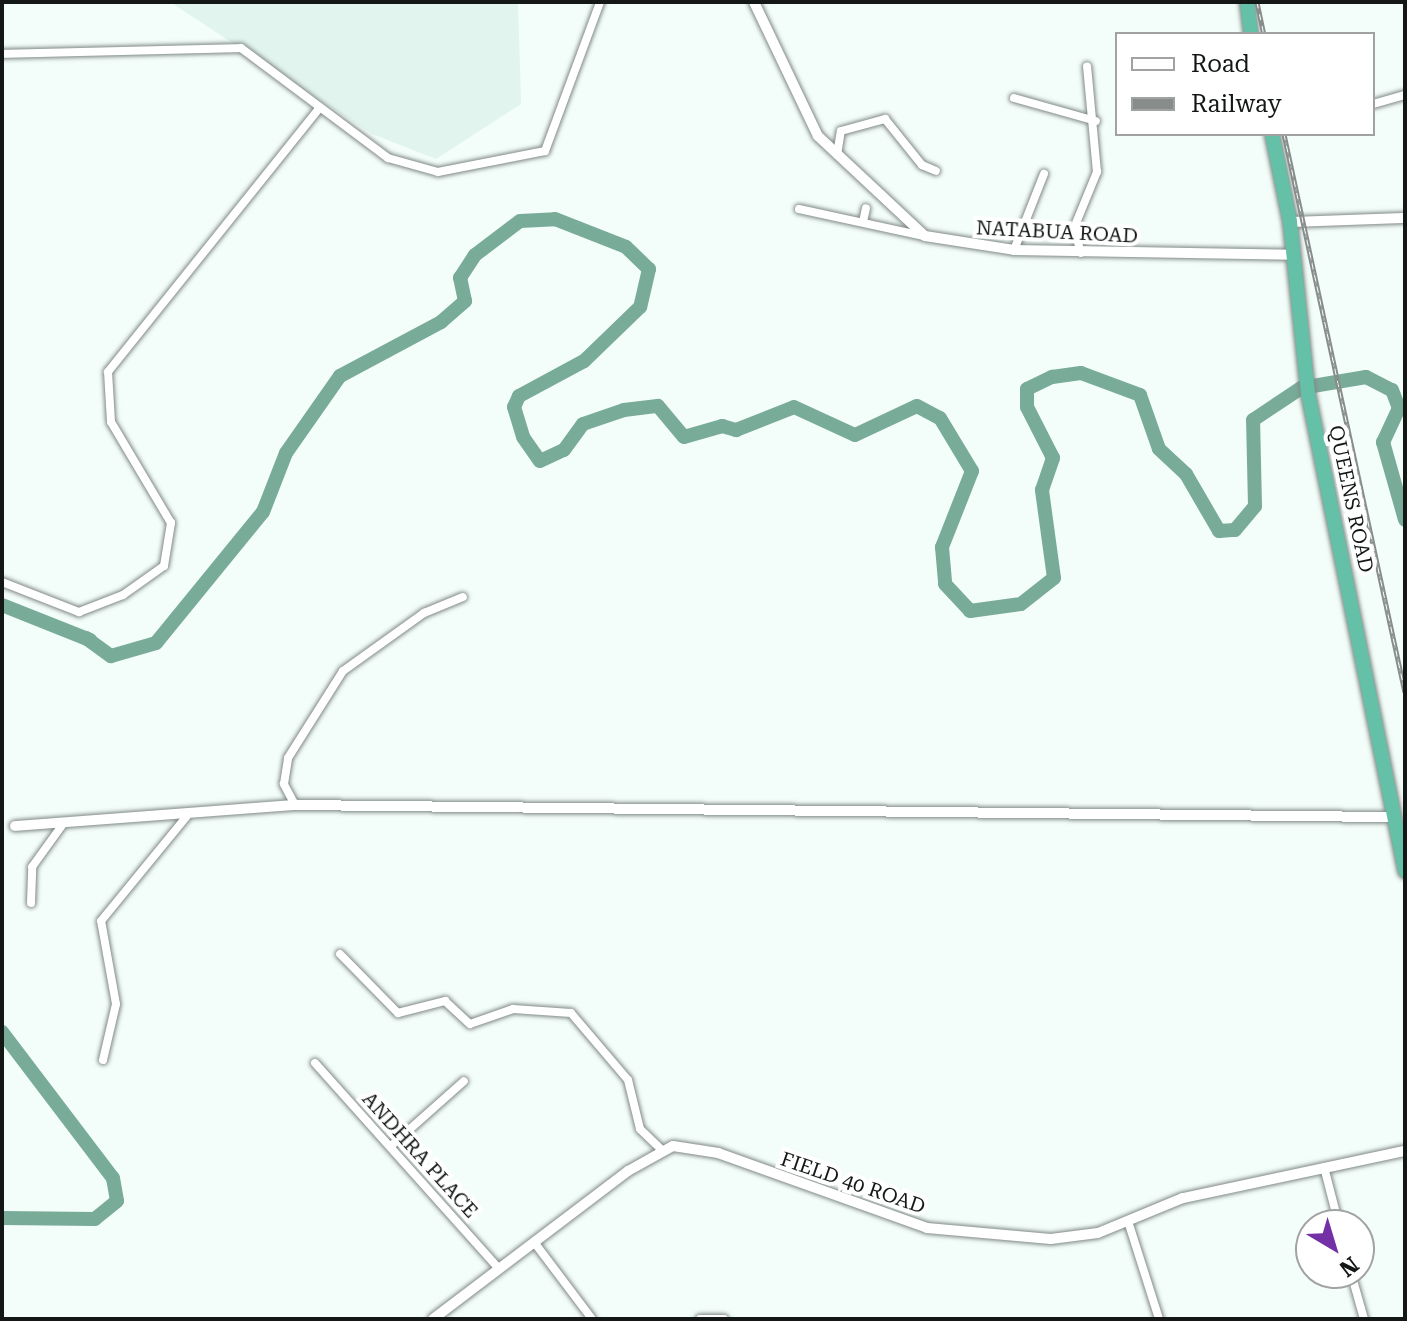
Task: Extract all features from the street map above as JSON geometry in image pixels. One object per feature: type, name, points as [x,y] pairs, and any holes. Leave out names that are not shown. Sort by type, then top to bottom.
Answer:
[{"type":"highway","points":[[1247,2],[1251,32]]},
{"type":"highway","name":"QUEENS ROAD","points":[[1274,136],[1290,222],[1307,386],[1405,871]]},
{"type":"street","points":[[2,54],[231,45],[414,171],[536,157],[548,146],[600,2]]},
{"type":"street","points":[[754,2],[800,108],[837,160],[925,236]]},
{"type":"street","points":[[1081,253],[1074,228],[1097,172],[1096,121],[1087,66]]},
{"type":"street","points":[[1375,103],[1405,95]]},
{"type":"street","points":[[1014,98],[1096,121]]},
{"type":"street","points":[[2,582],[79,612],[123,595],[164,566],[171,523],[111,422],[108,372],[320,107]]},
{"type":"street","points":[[837,160],[841,131],[885,119],[922,165],[936,171]]},
{"type":"street","points":[[1014,250],[1044,174]]},
{"type":"street","points":[[863,222],[866,208]]},
{"type":"street","points":[[799,209],[925,236]]},
{"type":"street","points":[[1290,222],[1405,218]]},
{"type":"street","name":"NATABUA ROAD","points":[[925,236],[1014,250],[1292,255]]},
{"type":"street","points":[[295,805],[284,784],[288,758],[343,671],[424,613],[463,597]]},
{"type":"street","points":[[15,826],[63,824],[132,812],[187,816],[295,805],[1394,817]]},
{"type":"street","points":[[103,1060],[116,1004],[101,921],[187,816]]},
{"type":"street","points":[[31,903],[32,867],[63,824]]},
{"type":"street","points":[[340,954],[398,1013],[445,1001],[470,1024],[513,1009],[571,1013],[628,1080],[640,1129],[663,1151],[534,1242],[433,1319]]},
{"type":"street","name":"ANDHRA PLACE","points":[[315,1063],[392,1145],[499,1269]]},
{"type":"street","points":[[392,1145],[464,1081]]},
{"type":"street","name":"FIELD 40 ROAD","points":[[663,1151],[692,1146],[718,1153],[927,1228],[1076,1239],[1183,1198],[1405,1151]]},
{"type":"street","points":[[1324,1167],[1335,1209]]},
{"type":"street","points":[[1128,1221],[1159,1319]]},
{"type":"street","points":[[534,1242],[592,1319]]},
{"type":"street","points":[[1356,1289],[1364,1319]]},
{"type":"street","points":[[700,1319],[724,1319]]},
{"type":"shaded area","points":[[170,2],[518,2],[521,104],[436,159],[372,134]]},
{"type":"waterway","points":[[86,638],[111,656],[156,643],[263,512],[286,453],[340,376],[441,322],[465,301],[460,278],[475,255],[520,221],[555,219],[626,247],[649,269],[640,307],[584,361],[519,396],[514,407],[523,437],[540,461],[564,450],[583,424],[624,410],[658,406],[684,437],[722,426],[736,430],[794,407],[855,435],[917,406],[940,418],[972,471],[942,547],[945,584],[970,611],[1021,604],[1054,578],[1042,490],[1053,458],[1027,407],[1027,389],[1052,377],[1081,373],[1140,395],[1159,449],[1186,474],[1219,531],[1235,530],[1255,506],[1253,420],[1301,388],[1366,377],[1392,390],[1399,408],[1383,442],[1405,520]]},
{"type":"waterway","points":[[2,605],[90,640]]},
{"type":"waterway","points":[[2,1032],[113,1178],[117,1201],[95,1219],[2,1218]]},
{"type":"railway","points":[[1257,2],[1264,32]]},
{"type":"railway","points":[[1284,136],[1405,692]]}]
